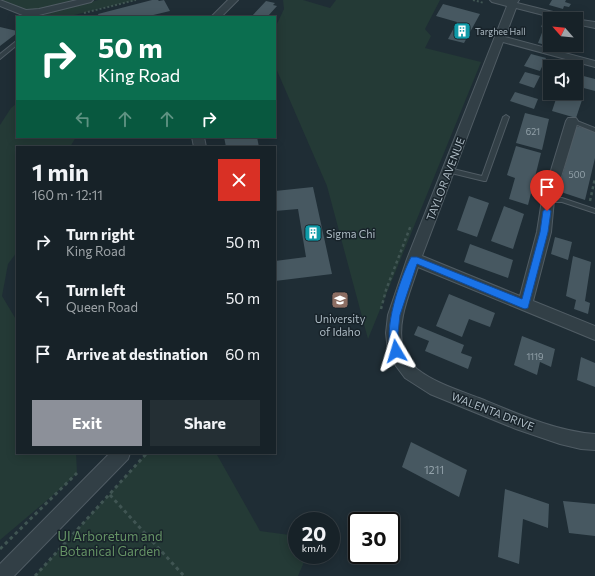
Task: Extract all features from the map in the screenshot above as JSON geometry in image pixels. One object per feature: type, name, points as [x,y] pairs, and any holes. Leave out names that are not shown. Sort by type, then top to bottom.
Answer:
[{"type":"street","points":[[0,3],[25,13],[38,15],[88,0]]},
{"type":"street","points":[[217,16],[233,0]]},
{"type":"street","points":[[495,0],[513,2],[547,12]]},
{"type":"street","name":"TAYLOR AVENUE","points":[[401,361],[396,351],[393,333],[395,315],[414,259],[513,2]]},
{"type":"street","points":[[583,22],[595,25]]},
{"type":"street","points":[[499,38],[595,64]]},
{"type":"street","points":[[525,305],[544,232],[548,200],[572,121]]},
{"type":"street","points":[[414,259],[595,333]]},
{"type":"street","name":"WALENTA DRIVE","points":[[401,361],[410,373],[436,389],[560,436],[581,441],[595,442]]},
{"type":"street","points":[[1,576],[121,454]]},
{"type":"lane","points":[[0,57],[16,44]]},
{"type":"lane","points":[[448,170],[484,179],[506,116]]},
{"type":"lane","points":[[572,121],[595,130]]},
{"type":"lane","points":[[548,200],[562,200],[592,210]]},
{"type":"path","points":[[81,14],[136,0]]},
{"type":"path","points":[[592,210],[595,178]]},
{"type":"path","points":[[35,576],[110,495],[145,454]]},
{"type":"path","points":[[0,549],[77,473]]},
{"type":"path","points":[[110,495],[184,576]]},
{"type":"green space","points":[[0,0],[88,0],[25,13]]},
{"type":"green space","points":[[98,0],[136,0],[70,16],[44,16],[46,13]]},
{"type":"green space","points":[[283,0],[303,0],[330,8],[336,0],[440,0],[425,29],[431,36],[425,48],[481,62],[368,339],[327,186],[276,68],[276,26],[284,9]]},
{"type":"green space","points":[[16,104],[16,138],[75,138],[71,146],[16,146],[16,253],[8,264],[2,296],[16,319],[16,454],[76,454],[77,473],[0,540],[0,125],[11,108]]},
{"type":"green space","name":"UI Arboretum and Botanical Garden","points":[[146,454],[217,454],[260,531],[288,535],[288,564],[303,564],[298,576],[35,576]]},
{"type":"building","points":[[152,0],[164,0],[170,11],[149,16],[99,16],[98,14]]},
{"type":"building","points":[[552,0],[566,0],[565,2],[571,4],[569,7],[564,6],[563,9],[549,5]]},
{"type":"building","points":[[266,1],[275,3],[273,5],[277,6],[268,16],[252,16]]},
{"type":"building","name":"Targhee Hall","points":[[443,4],[480,14],[464,43],[448,39],[457,22],[436,16]]},
{"type":"building","points":[[0,27],[16,31],[16,34],[0,46]]},
{"type":"building","points":[[543,30],[543,44],[538,43]]},
{"type":"building","points":[[531,54],[546,58],[543,60],[540,71],[524,66]]},
{"type":"building","points":[[525,72],[540,76],[534,88],[519,83]]},
{"type":"building","points":[[583,76],[595,79],[595,91],[583,88]]},
{"type":"building","points":[[515,92],[538,99],[534,109],[510,101]]},
{"type":"building","points":[[556,100],[582,100],[576,118],[552,111]]},
{"type":"building","points":[[525,113],[549,119],[542,150],[516,143]]},
{"type":"building","points":[[576,126],[595,131],[595,158],[585,200],[558,191]]},
{"type":"building","points":[[224,138],[257,138],[259,146],[226,146]]},
{"type":"building","points":[[516,146],[541,153],[528,205],[509,199],[515,178],[507,175]]},
{"type":"building","name":"Sigma Chi","points":[[313,187],[332,274],[276,281],[276,261],[306,257],[298,209],[276,211],[276,191]]},
{"type":"building","points":[[469,196],[489,203],[477,237],[457,230]]},
{"type":"building","points":[[504,206],[524,214],[513,249],[491,241]]},
{"type":"building","points":[[555,237],[572,242],[568,260],[551,254]]},
{"type":"building","points":[[470,244],[513,260],[508,278],[464,262]]},
{"type":"building","points":[[573,256],[591,262],[585,301],[590,303],[588,314],[574,309],[576,300],[566,296]]},
{"type":"building","points":[[449,294],[495,313],[490,327],[469,319],[462,337],[436,326]]},
{"type":"building","points":[[418,326],[464,345],[461,353],[472,357],[468,369],[425,351],[429,341],[414,335]]},
{"type":"building","points":[[522,336],[555,349],[551,367],[540,362],[537,375],[514,365]]},
{"type":"building","points":[[581,357],[595,363],[595,387],[577,380]]},
{"type":"building","points":[[411,442],[467,470],[459,497],[402,467]]},
{"type":"building","points":[[505,489],[549,504],[548,528],[523,519],[519,564],[498,557]]},
{"type":"building","points":[[563,501],[595,504],[595,536],[569,533]]},
{"type":"place","name":"Targhee Hall","points":[[462,31]]},
{"type":"place","name":"Sigma Chi","points":[[313,233]]},
{"type":"place","name":"University of Idaho","points":[[340,300]]},
{"type":"route","points":[[396,351],[393,333],[395,315],[414,259],[525,305],[544,232],[547,211]]}]
